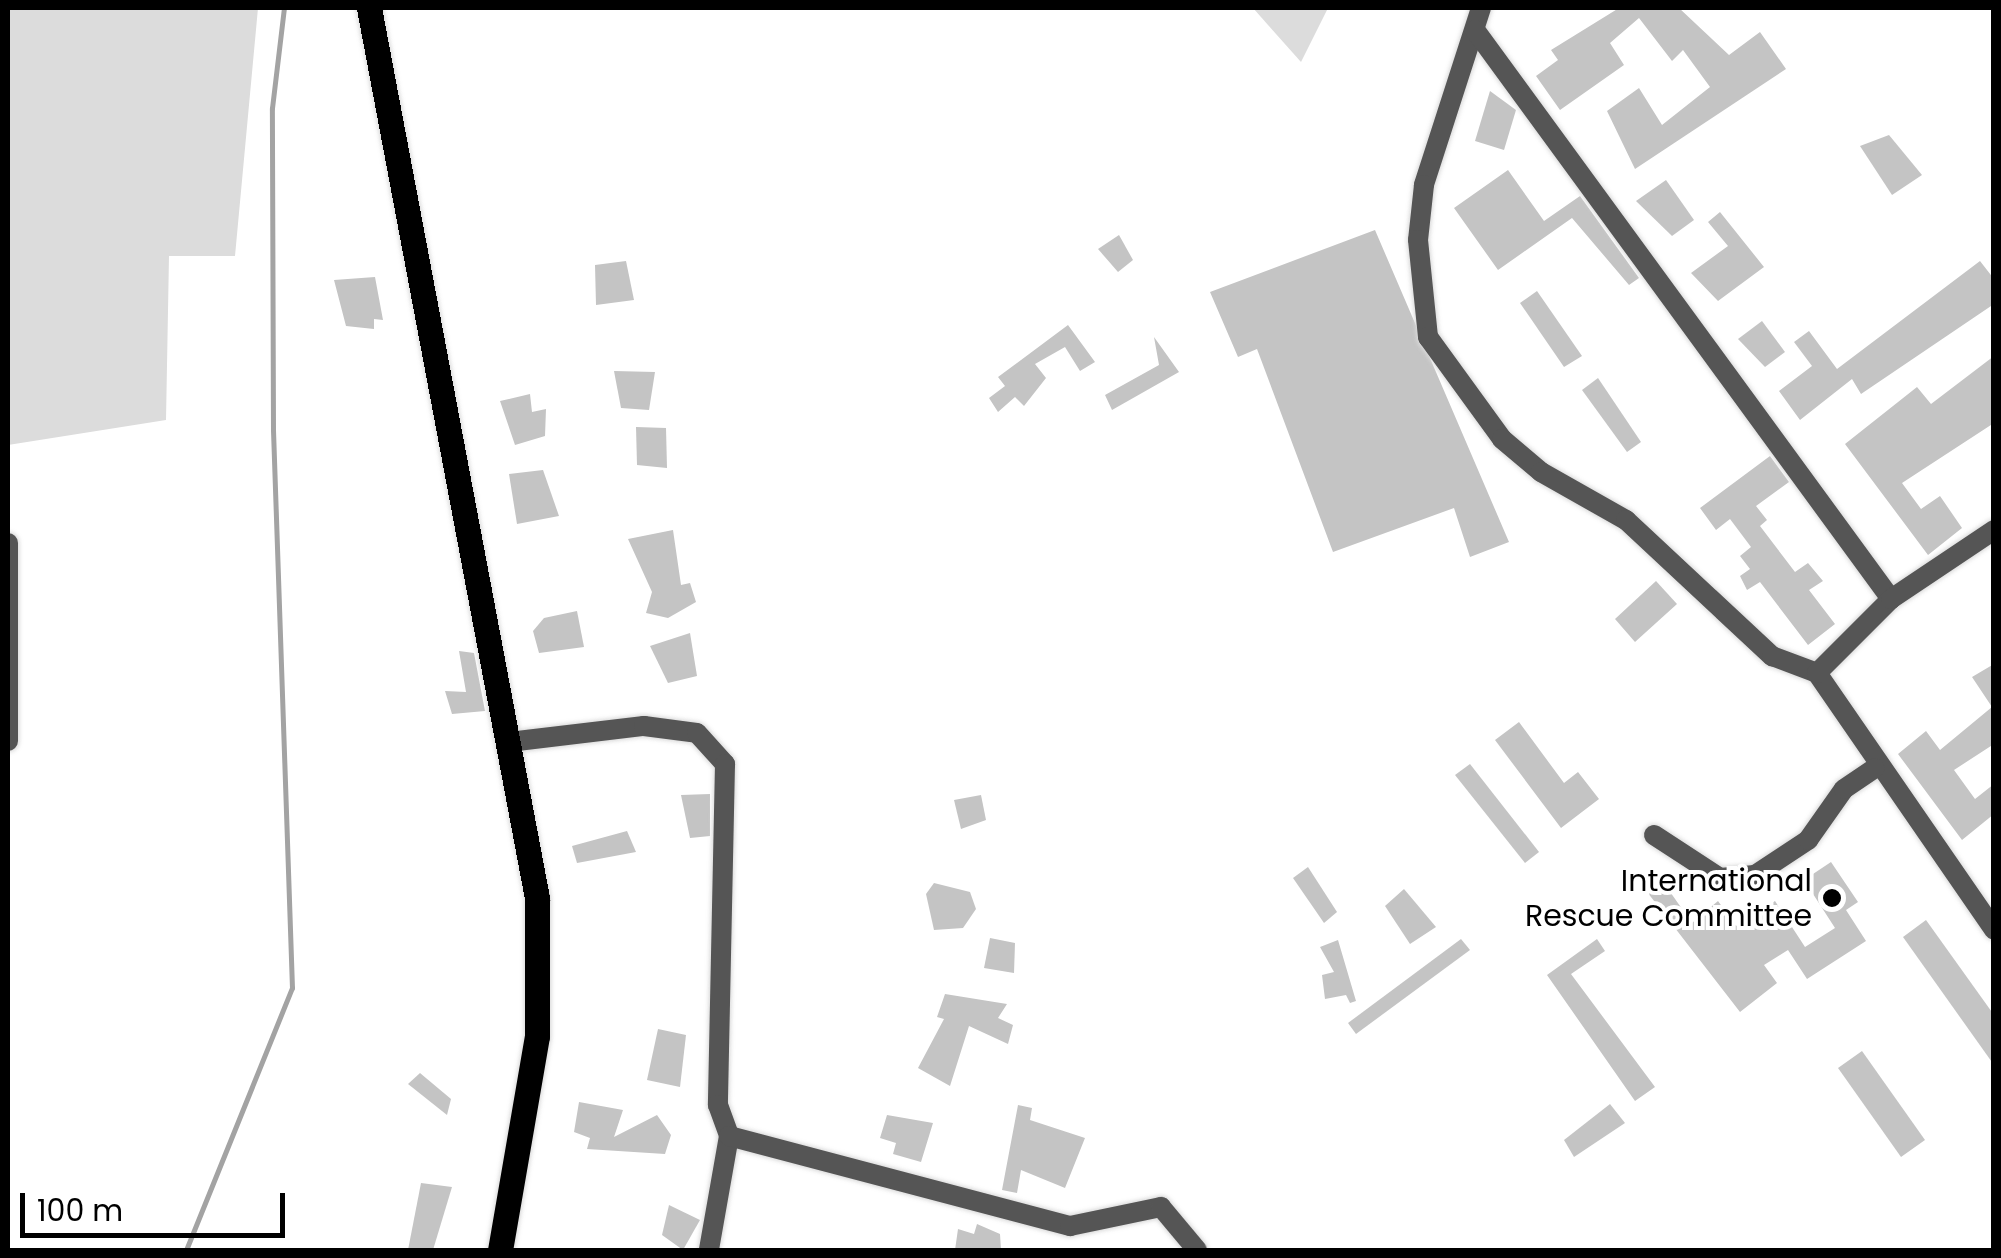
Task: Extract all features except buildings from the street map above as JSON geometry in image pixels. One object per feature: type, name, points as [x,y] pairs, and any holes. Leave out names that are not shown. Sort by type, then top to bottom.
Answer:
[{"type":"main road","points":[[372,10],[537,898],[536,1036],[500,1250]]},
{"type":"street","points":[[1481,8],[1424,185],[1418,240],[1428,337],[1502,438],[1540,472],[1626,520],[1772,656],[1816,673],[1875,768],[1994,930]]},
{"type":"street","points":[[1474,30],[1891,599]]},
{"type":"street","points":[[1816,673],[1891,599],[1994,530]]},
{"type":"street","points":[[8,543],[8,741]]},
{"type":"street","points":[[509,742],[644,726],[697,733],[726,764],[718,1106],[729,1136],[709,1250]]},
{"type":"street","points":[[1654,835],[1720,878],[1755,874],[1808,840],[1844,789],[1875,768]]},
{"type":"street","points":[[729,1136],[1070,1226],[1161,1207],[1198,1250]]},
{"type":"shaded area","points":[[8,8],[258,8],[235,256],[169,256],[166,420],[8,445]]},
{"type":"shaded area","points":[[1253,8],[1328,8],[1301,62]]},
{"type":"waterway","points":[[186,1250],[292,988],[273,430],[272,108],[284,8]]},
{"type":"place","name":"International Rescue Committee","points":[[1832,898]]}]
